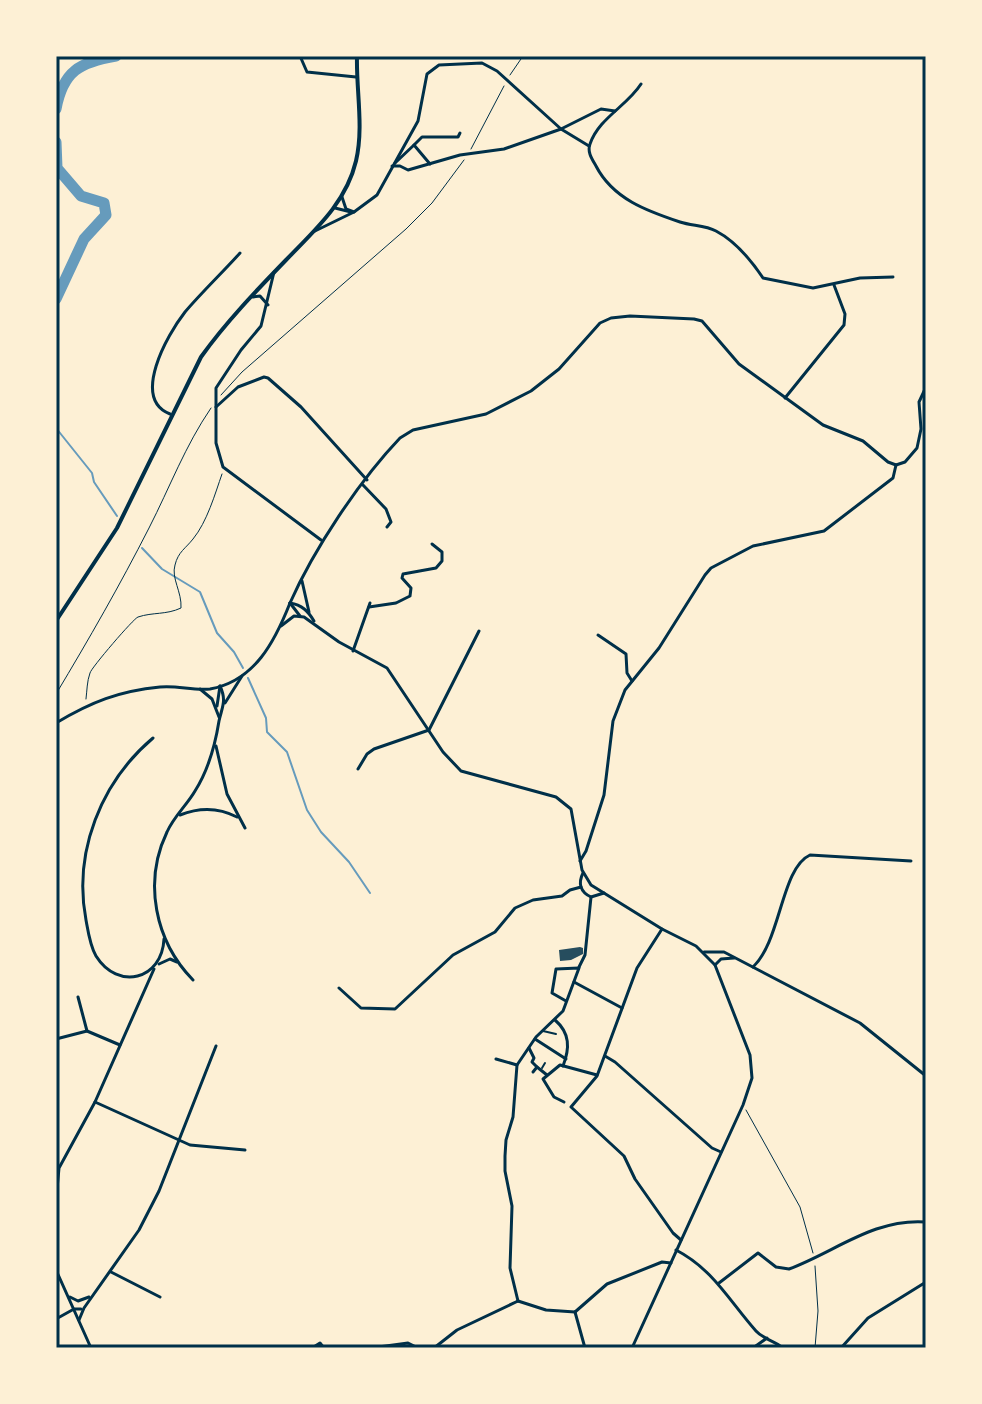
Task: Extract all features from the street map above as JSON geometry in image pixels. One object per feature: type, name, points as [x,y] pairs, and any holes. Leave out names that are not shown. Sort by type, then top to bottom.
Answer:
[{"type":"main road","points":[[56,621],[117,528],[170,414],[201,357],[217,334],[342,197],[351,178],[359,142],[357,56]]},
{"type":"street","points":[[300,56],[307,72],[356,77]]},
{"type":"street","points":[[312,233],[354,212],[377,195],[418,121],[424,81],[432,68],[439,65],[482,63],[497,71],[561,129],[589,146]]},
{"type":"street","points":[[641,84],[615,111],[589,146],[602,178],[617,193],[628,201],[683,223],[716,231],[748,257],[763,278],[813,288],[860,278],[893,277]]},
{"type":"street","points":[[392,166],[408,170],[468,154],[504,149],[561,129],[601,109],[615,111]]},
{"type":"street","points":[[392,166],[422,137],[458,137],[460,133]]},
{"type":"street","points":[[414,145],[431,164]]},
{"type":"street","points":[[342,197],[346,209],[354,212]]},
{"type":"street","points":[[334,208],[354,212]]},
{"type":"street","points":[[334,208],[341,219]]},
{"type":"street","points":[[170,414],[158,408],[153,398],[154,376],[160,356],[184,313],[240,253]]},
{"type":"street","points":[[274,272],[261,326],[234,359],[216,388],[216,443],[223,467],[322,541]]},
{"type":"street","points":[[262,285],[271,292]]},
{"type":"street","points":[[785,398],[844,325],[845,314],[834,285]]},
{"type":"street","points":[[250,297],[260,296],[268,305]]},
{"type":"street","points":[[193,980],[178,963],[164,939],[155,904],[155,876],[164,840],[203,778],[225,703],[242,676],[265,654],[322,541],[405,434],[473,418],[517,399],[559,369],[600,323],[620,316],[694,319],[702,321],[739,364],[785,398],[823,425],[863,441],[896,465]]},
{"type":"street","points":[[216,404],[238,387],[268,378],[301,407],[367,480]]},
{"type":"street","points":[[580,861],[604,795],[613,721],[625,690],[659,648],[711,568],[753,546],[824,531],[893,478],[896,465],[912,456],[917,448],[921,429],[919,402],[926,387]]},
{"type":"street","points":[[363,485],[386,509],[391,522],[387,527]]},
{"type":"street","points":[[353,651],[369,605],[382,607],[410,596],[411,588],[402,578],[403,574],[436,568],[442,561],[442,552],[432,544]]},
{"type":"street","points":[[302,577],[303,593],[316,624]]},
{"type":"street","points":[[290,603],[299,604],[309,612]]},
{"type":"street","points":[[290,603],[300,616],[353,651],[387,668],[443,752],[461,771],[556,797],[566,803],[574,817],[583,873],[591,885],[704,952],[715,965],[750,1055],[752,1078],[743,1105],[632,1348]]},
{"type":"street","points":[[281,626],[289,619],[300,616]]},
{"type":"street","points":[[358,769],[374,749],[429,730],[479,631]]},
{"type":"street","points":[[598,635],[626,654],[625,667],[632,681]]},
{"type":"street","points":[[56,723],[85,705],[114,695],[158,687],[200,689],[220,686],[242,676]]},
{"type":"street","points":[[220,686],[225,703]]},
{"type":"street","points":[[216,708],[220,686]]},
{"type":"street","points":[[200,689],[212,699],[219,717]]},
{"type":"street","points":[[153,738],[134,754],[100,806],[89,837],[83,888],[91,941],[101,961],[113,972],[129,977],[146,973],[167,959],[178,963]]},
{"type":"street","points":[[215,742],[227,794],[245,828]]},
{"type":"street","points":[[177,816],[209,808],[220,809],[237,817]]},
{"type":"street","points":[[753,967],[767,951],[794,870],[804,857],[911,861]]},
{"type":"street","points":[[581,887],[583,873]]},
{"type":"street","points":[[581,887],[591,897]]},
{"type":"street","points":[[339,988],[361,1008],[395,1009],[453,955],[489,937],[515,908],[533,900],[562,896],[581,887]]},
{"type":"street","points":[[591,897],[604,893]]},
{"type":"street","points":[[518,1301],[510,1268],[512,1206],[505,1171],[506,1140],[513,1117],[517,1065],[535,1038],[555,1020],[566,1001],[585,955],[591,897]]},
{"type":"street","points":[[662,929],[637,968],[597,1075],[571,1107],[624,1156],[635,1179],[681,1240]]},
{"type":"street","points":[[56,1199],[59,1168],[95,1102],[163,952],[164,939]]},
{"type":"street","points":[[704,952],[724,952],[860,1023],[926,1076]]},
{"type":"street","points":[[715,965],[721,959],[738,959]]},
{"type":"street","points":[[566,1001],[552,993],[556,969],[579,968]]},
{"type":"street","points":[[574,982],[622,1008]]},
{"type":"street","points":[[78,997],[87,1031]]},
{"type":"street","points":[[555,1020],[566,1030],[569,1052],[563,1066]]},
{"type":"street","points":[[56,1039],[87,1031],[120,1045]]},
{"type":"street","points":[[543,1031],[556,1034]]},
{"type":"street","points":[[535,1038],[566,1059]]},
{"type":"street","points":[[79,1320],[84,1308],[139,1230],[180,1140],[216,1046]]},
{"type":"street","points":[[529,1048],[534,1058],[532,1062],[548,1074]]},
{"type":"street","points":[[605,1056],[712,1148],[721,1152]]},
{"type":"street","points":[[496,1059],[517,1065]]},
{"type":"street","points":[[533,1072],[545,1063]]},
{"type":"street","points":[[564,1102],[550,1092],[543,1079],[548,1074],[560,1065],[597,1075]]},
{"type":"street","points":[[95,1102],[190,1145],[245,1150]]},
{"type":"street","points":[[719,1283],[758,1253],[776,1267],[794,1268],[872,1230],[896,1222],[926,1222]]},
{"type":"street","points":[[676,1250],[705,1269],[719,1283],[759,1335],[783,1348]]},
{"type":"street","points":[[434,1348],[457,1330],[518,1301],[546,1310],[575,1312],[607,1284],[662,1262],[671,1263]]},
{"type":"street","points":[[56,1270],[91,1348]]},
{"type":"street","points":[[111,1272],[160,1297]]},
{"type":"street","points":[[841,1348],[868,1318],[926,1282]]},
{"type":"street","points":[[67,1295],[78,1301],[93,1296]]},
{"type":"street","points":[[56,1319],[74,1309],[84,1308]]},
{"type":"street","points":[[575,1312],[585,1348]]},
{"type":"street","points":[[753,1348],[767,1338]]},
{"type":"street","points":[[312,1348],[320,1343],[324,1348]]},
{"type":"street","points":[[371,1348],[408,1343],[418,1348]]},
{"type":"path","points":[[56,694],[113,598],[182,454],[216,404],[242,372],[432,203],[468,154],[523,56]]},
{"type":"path","points":[[85,705],[90,671],[115,644],[129,622],[136,617],[170,614],[181,608],[182,595],[176,583],[174,567],[182,549],[194,538],[223,467]]},
{"type":"path","points":[[743,1105],[800,1207],[814,1257],[818,1311],[815,1348]]},
{"type":"building","points":[[580,947],[583,954],[560,961],[559,950]]},
{"type":"waterway","points":[[56,109],[63,86],[75,70],[92,61],[116,56]]},
{"type":"waterway","points":[[56,142],[57,168],[81,196],[104,203],[106,215],[84,239],[56,299]]},
{"type":"waterway","points":[[56,428],[92,473],[94,482],[117,516]]},
{"type":"waterway","points":[[142,548],[162,569],[200,592],[217,633],[243,668]]},
{"type":"waterway","points":[[248,678],[266,718],[267,732],[287,752],[307,810],[370,893]]}]
